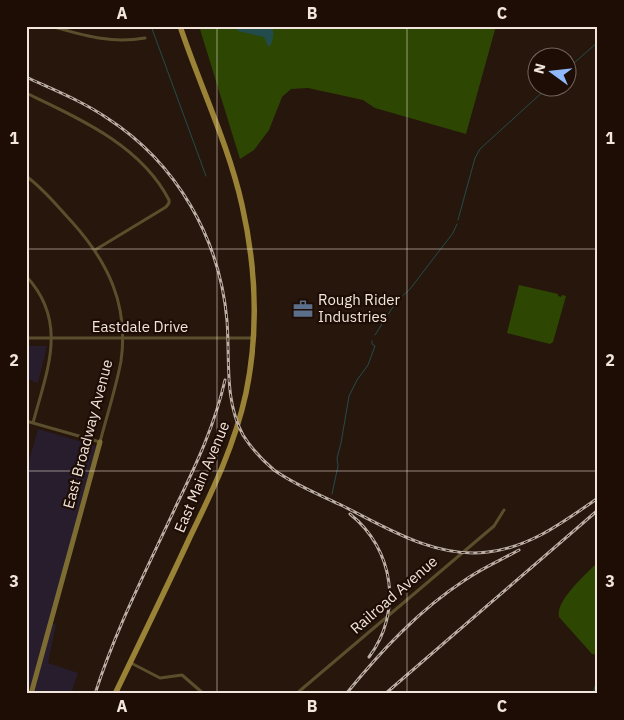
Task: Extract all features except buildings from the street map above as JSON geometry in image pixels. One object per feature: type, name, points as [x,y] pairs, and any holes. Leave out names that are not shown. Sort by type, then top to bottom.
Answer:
[{"type":"main road","name":"East Main Avenue","points":[[115,694],[228,454],[244,401],[254,338],[253,276],[242,204],[214,119],[180,26]]},
{"type":"street","points":[[50,26],[104,40],[126,41],[144,38]]},
{"type":"street","points":[[26,94],[84,121],[112,139],[148,172],[168,197],[169,202],[166,207],[96,250]]},
{"type":"street","name":"East Broadway Avenue","points":[[26,176],[46,194],[96,250],[107,271],[116,296],[120,313],[122,338],[118,372],[31,694]]},
{"type":"street","points":[[26,276],[36,287],[45,304],[52,338],[51,355],[33,423]]},
{"type":"street","name":"Eastdale Drive","points":[[26,338],[254,338]]},
{"type":"street","points":[[26,421],[100,442]]},
{"type":"street","name":"Railroad Avenue","points":[[296,694],[494,526],[504,510]]},
{"type":"street","points":[[130,662],[160,678],[184,676],[204,694]]},
{"type":"shaded area","points":[[26,346],[47,346],[38,383],[26,379]]},
{"type":"shaded area","points":[[38,429],[96,446],[49,622],[56,625],[48,663],[78,673],[71,694],[26,694],[26,471]]},
{"type":"green space","points":[[199,26],[496,26],[466,134],[375,108],[363,100],[308,88],[291,89],[282,97],[269,130],[254,150],[240,159]]},
{"type":"green space","points":[[519,285],[558,294],[561,297],[562,295],[566,296],[553,342],[550,344],[507,333]]},
{"type":"green space","points":[[598,562],[598,655],[592,654],[559,617],[559,610],[567,595]]},
{"type":"water","points":[[233,26],[271,26],[273,36],[270,46],[268,46],[264,37],[238,31]]},
{"type":"waterway","points":[[151,26],[206,176]]},
{"type":"waterway","points":[[576,61],[598,42]]},
{"type":"waterway","points":[[458,220],[475,158],[480,149],[536,98]]},
{"type":"waterway","points":[[375,335],[396,302],[410,289],[453,233],[457,224]]},
{"type":"waterway","points":[[332,494],[349,396],[357,380],[368,365],[375,346],[372,344],[372,341]]},
{"type":"waterway","points":[[593,694],[598,675]]},
{"type":"railway","points":[[26,77],[88,106],[132,136],[174,180],[191,206],[215,261],[223,291],[227,321],[230,394],[237,422],[250,445],[274,470],[308,490],[413,540],[450,551],[469,553],[488,552],[518,545],[546,532],[598,498]]},
{"type":"railway","points":[[95,694],[123,621],[205,443],[225,380]]},
{"type":"railway","points":[[385,694],[598,510]]},
{"type":"railway","points":[[350,514],[365,528],[376,545],[384,563],[389,582],[390,601],[387,621],[380,639],[369,657]]},
{"type":"railway","points":[[346,694],[401,632],[432,604],[471,576],[519,550]]},
{"type":"place","name":"Rough Rider Industries","points":[[303,309]]}]
